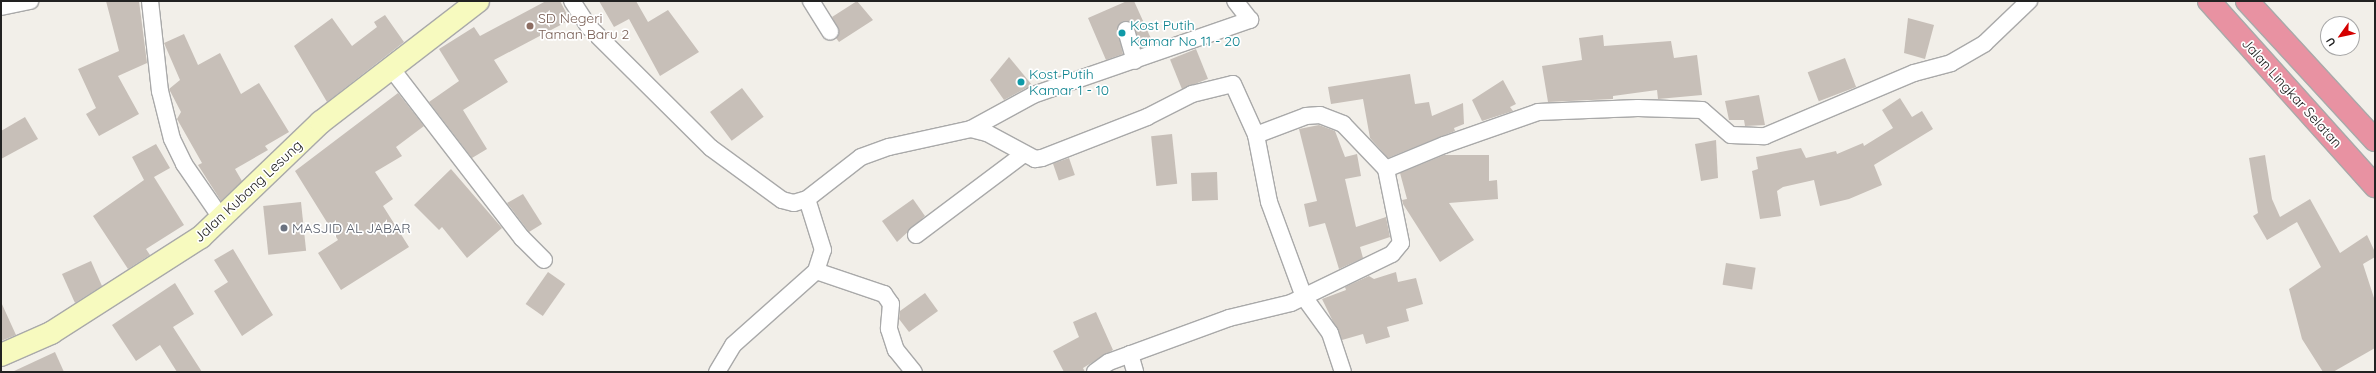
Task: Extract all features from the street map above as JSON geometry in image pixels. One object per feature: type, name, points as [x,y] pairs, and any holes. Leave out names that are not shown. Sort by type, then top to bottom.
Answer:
[{"type":"highway","name":"Jalan Lingkar Selatan","points":[[2210,1],[2375,186]]},
{"type":"highway","name":"Jalan Lingkar Selatan","points":[[2247,1],[2375,140]]},
{"type":"street","points":[[1,7],[30,1]]},
{"type":"street","points":[[150,1],[160,91],[172,139],[184,164],[222,219]]},
{"type":"street","name":"Jalan Kubang Lesung","points":[[1,355],[79,316],[180,252],[222,219],[321,122],[478,1]]},
{"type":"street","points":[[572,1],[598,36],[711,148],[782,200],[794,203],[807,199],[861,157],[971,129],[1033,95],[1135,61],[1157,50],[1250,20],[1235,1]]},
{"type":"street","points":[[811,1],[830,31]]},
{"type":"street","points":[[1386,169],[1505,122],[1538,112],[1638,108],[1702,110],[1731,135],[1765,136],[1914,72],[1951,63],[1985,43],[2029,1]]},
{"type":"street","points":[[1126,30],[1135,61]]},
{"type":"street","points":[[391,68],[522,238],[544,260]]},
{"type":"street","points":[[971,129],[987,133],[1024,154],[1042,158],[1147,117],[1192,94],[1233,84],[1256,134],[1269,202],[1304,297],[1330,333],[1343,372]]},
{"type":"street","points":[[1095,372],[1130,354],[1229,318],[1304,297],[1392,254],[1398,248],[1400,236],[1386,169],[1343,124],[1325,117],[1306,116],[1256,134]]},
{"type":"street","points":[[916,235],[1024,154]]},
{"type":"street","points":[[716,372],[733,345],[816,271],[823,250],[807,199]]},
{"type":"street","points":[[816,271],[884,294],[891,304],[889,329],[896,350],[914,372]]},
{"type":"street","points":[[1130,354],[1135,372]]},
{"type":"building","points":[[106,1],[139,1],[147,63],[118,76],[139,114],[99,136],[86,114],[96,108],[78,69],[119,51]]},
{"type":"building","points":[[546,1],[560,1],[570,20],[494,60],[508,82],[463,110],[487,149],[472,158],[429,102],[459,81],[439,49],[474,27],[480,36]]},
{"type":"building","points":[[599,1],[636,1],[648,22],[668,10],[699,52],[660,76],[629,19],[614,27]]},
{"type":"building","points":[[857,1],[873,20],[839,42],[836,38],[839,30],[832,17]]},
{"type":"building","name":"Kost Putih Kamar No 11 - 20","points":[[1127,1],[1134,1],[1153,43],[1141,48],[1133,23],[1123,21],[1117,28],[1123,54],[1106,60],[1088,18]]},
{"type":"building","points":[[385,15],[404,42],[327,102],[294,46],[332,18],[352,46],[377,27],[374,22]]},
{"type":"building","points":[[1908,18],[1934,25],[1925,59],[1904,53]]},
{"type":"building","points":[[184,34],[198,65],[220,53],[241,94],[259,83],[289,132],[265,146],[268,150],[235,169],[242,181],[221,201],[198,165],[202,163],[177,119],[181,112],[169,89],[180,80],[164,43]]},
{"type":"building","points":[[1603,35],[1604,46],[1671,41],[1674,58],[1697,55],[1702,95],[1658,99],[1657,90],[1613,96],[1613,99],[1548,102],[1542,66],[1582,60],[1579,38]]},
{"type":"building","points":[[1196,49],[1208,79],[1182,89],[1170,59]]},
{"type":"building","name":"Kost Putih Kamar 1 - 10","points":[[1009,57],[1032,85],[1004,100],[990,80]]},
{"type":"building","points":[[1845,58],[1856,87],[1819,101],[1808,72]]},
{"type":"building","points":[[1410,74],[1415,104],[1429,102],[1432,116],[1463,103],[1464,124],[1454,128],[1455,131],[1388,158],[1370,138],[1363,99],[1331,104],[1328,87]]},
{"type":"building","points":[[1503,80],[1516,104],[1510,107],[1513,111],[1482,121],[1472,100]]},
{"type":"building","points":[[742,88],[764,117],[732,141],[710,112]]},
{"type":"building","points":[[398,93],[424,126],[396,147],[402,156],[375,172],[393,199],[383,206],[409,247],[341,290],[318,253],[338,240],[295,171]]},
{"type":"building","points":[[1759,95],[1765,125],[1745,126],[1744,120],[1729,120],[1725,101]]},
{"type":"building","points":[[1900,98],[1912,117],[1922,111],[1933,129],[1874,165],[1882,185],[1849,199],[1820,206],[1814,180],[1783,187],[1777,191],[1781,216],[1760,219],[1752,171],[1758,169],[1756,157],[1801,148],[1806,158],[1836,151],[1837,154],[1863,143],[1864,146],[1893,128],[1882,110]]},
{"type":"building","points":[[25,117],[38,139],[1,159],[1,131]]},
{"type":"building","points":[[1319,125],[1335,131],[1345,157],[1357,154],[1361,176],[1345,179],[1356,227],[1386,217],[1390,237],[1360,247],[1363,258],[1339,269],[1325,223],[1309,227],[1304,204],[1317,201],[1299,129]]},
{"type":"building","points":[[1172,134],[1177,184],[1156,186],[1151,136]]},
{"type":"building","points":[[1716,140],[1718,178],[1701,181],[1695,144]]},
{"type":"building","points":[[156,144],[170,168],[154,177],[184,225],[146,249],[150,255],[128,269],[93,216],[144,180],[132,157]]},
{"type":"building","points":[[1444,155],[1489,155],[1489,181],[1497,180],[1498,199],[1449,203],[1474,240],[1440,262],[1403,204],[1402,200],[1407,199],[1400,173]]},
{"type":"building","points":[[2265,155],[2272,199],[2280,217],[2310,199],[2340,253],[2367,235],[2375,252],[2375,257],[2363,264],[2375,301],[2375,348],[2333,372],[2323,372],[2302,339],[2289,289],[2321,267],[2297,222],[2267,240],[2253,216],[2258,213],[2249,158]]},
{"type":"building","points":[[1069,158],[1075,175],[1059,181],[1053,164]]},
{"type":"building","points":[[451,169],[502,228],[467,258],[442,227],[439,230],[414,205]]},
{"type":"building","points":[[1217,172],[1218,200],[1192,201],[1191,173]]},
{"type":"building","points":[[523,194],[542,224],[529,232],[507,203]]},
{"type":"building","points":[[913,199],[925,216],[897,242],[882,221]]},
{"type":"building","name":"MASJID AL JABAR","points":[[301,202],[306,251],[268,255],[263,206]]},
{"type":"building","points":[[233,249],[273,315],[242,336],[214,291],[228,282],[214,260]]},
{"type":"building","points":[[91,261],[102,286],[75,303],[62,274]]},
{"type":"building","points":[[1726,263],[1756,268],[1752,289],[1723,285]]},
{"type":"building","points":[[548,272],[565,284],[543,316],[526,304]]},
{"type":"building","points":[[1396,272],[1398,282],[1416,278],[1423,304],[1406,309],[1409,321],[1387,327],[1390,337],[1366,344],[1363,334],[1342,340],[1322,299],[1346,290],[1345,287],[1369,276],[1374,279]]},
{"type":"building","points":[[175,283],[194,314],[173,327],[202,372],[177,372],[160,345],[136,361],[112,325]]},
{"type":"building","points":[[925,293],[938,311],[909,332],[899,319],[900,311]]},
{"type":"building","points":[[1,302],[16,335],[1,341]]},
{"type":"building","points":[[1096,312],[1113,350],[1083,368],[1085,372],[1064,372],[1053,351],[1079,337],[1073,322]]},
{"type":"building","points":[[55,352],[64,372],[12,372]]},
{"type":"place","name":"SD Negeri Taman Baru 2","points":[[530,26]]},
{"type":"place","name":"Kost Putih Kamar No 11 - 20","points":[[1122,33]]},
{"type":"place","name":"Kost Putih Kamar 1 - 10","points":[[1021,82]]},
{"type":"place","name":"MASJID AL JABAR","points":[[284,228]]}]
